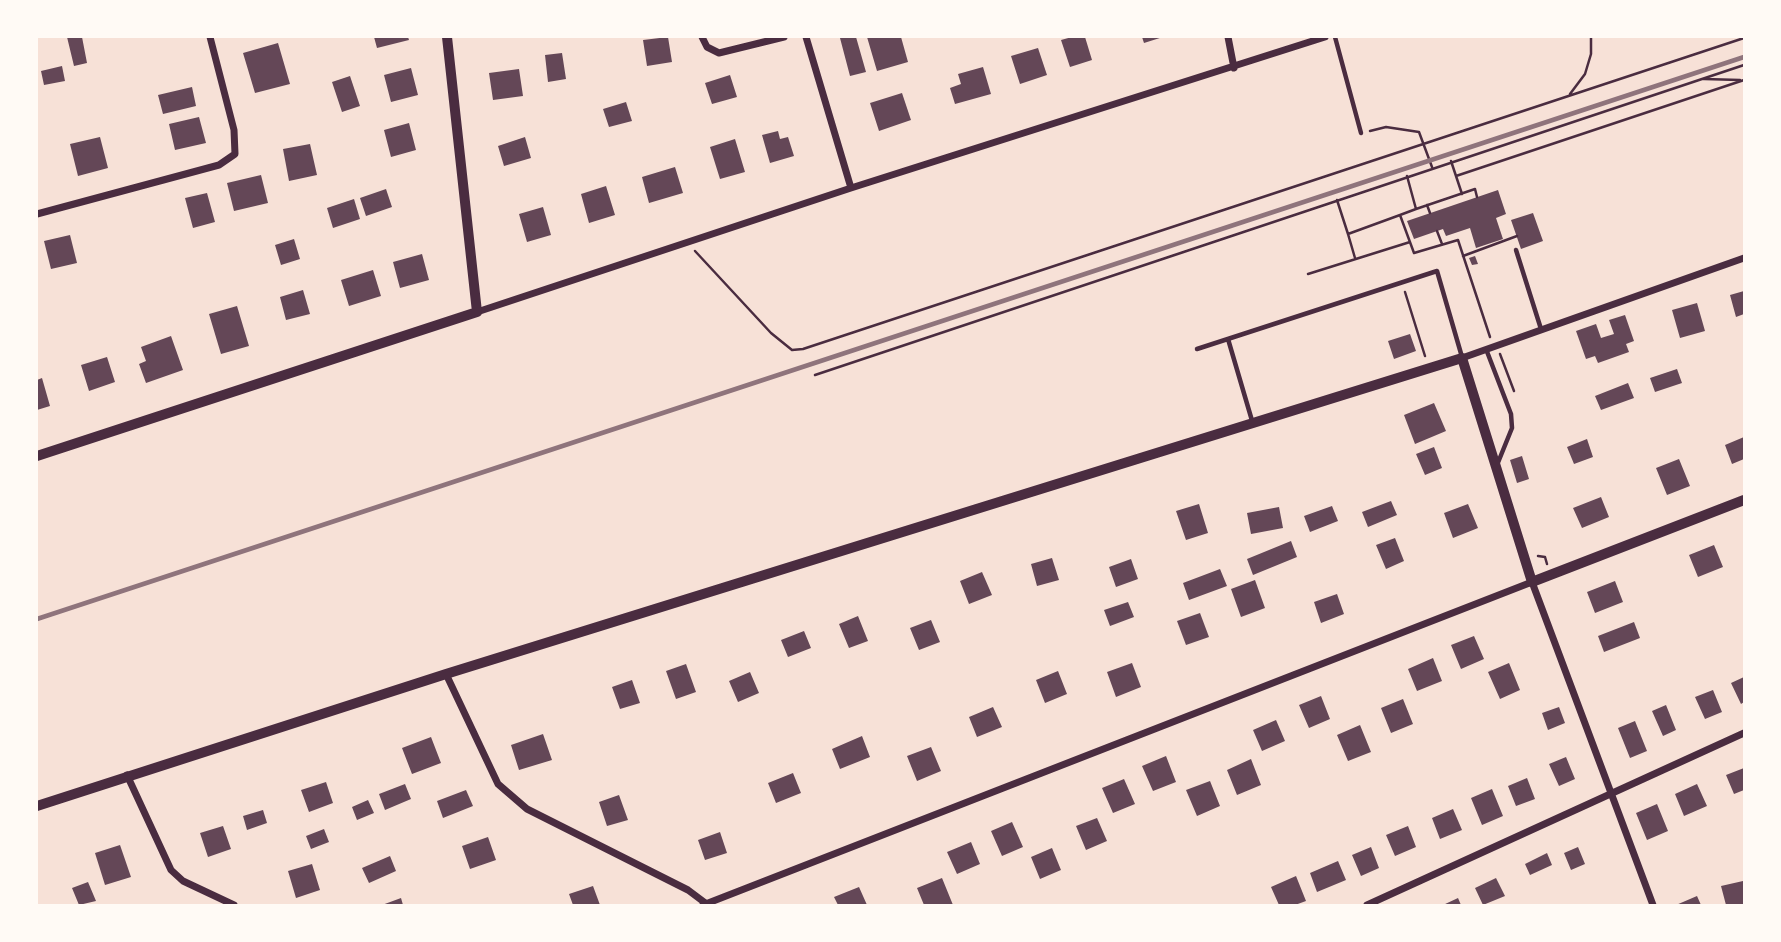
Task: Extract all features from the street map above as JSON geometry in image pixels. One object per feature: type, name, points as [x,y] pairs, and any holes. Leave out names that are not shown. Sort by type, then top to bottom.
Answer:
[{"type":"street","points":[[37,214],[219,165],[235,154],[234,130],[209,37]]},
{"type":"street","points":[[447,37],[477,312]]},
{"type":"street","points":[[702,37],[707,47],[719,52],[784,37]]},
{"type":"street","points":[[806,37],[851,188]]},
{"type":"street","points":[[1228,37],[1234,68]]},
{"type":"street","points":[[37,456],[851,188],[1325,37]]},
{"type":"street","points":[[37,806],[446,674],[1429,369],[1744,258]]},
{"type":"street","points":[[1462,358],[1532,582],[1653,905]]},
{"type":"street","points":[[446,674],[498,784],[527,809],[688,890],[706,905],[1744,500]]},
{"type":"street","points":[[1367,905],[1744,733]]},
{"type":"street","points":[[127,775],[171,870],[183,881],[234,905]]},
{"type":"lane","points":[[1335,37],[1362,133]]},
{"type":"lane","points":[[1516,250],[1541,329]]},
{"type":"lane","points":[[1198,349],[1437,271],[1462,358]]},
{"type":"lane","points":[[1228,339],[1254,425]]},
{"type":"lane","points":[[1490,348],[1511,414],[1512,428],[1496,469]]},
{"type":"path","points":[[1568,96],[1585,74],[1591,54],[1591,37]]},
{"type":"path","points":[[687,242],[771,333],[792,350],[803,349],[1744,38]]},
{"type":"path","points":[[815,375],[1744,65]]},
{"type":"path","points":[[1701,79],[1744,80]]},
{"type":"path","points":[[1456,176],[1744,80]]},
{"type":"path","points":[[1362,133],[1386,127],[1419,132],[1432,167]]},
{"type":"path","points":[[1451,161],[1462,194]]},
{"type":"path","points":[[1407,176],[1416,209]]},
{"type":"path","points":[[1348,234],[1475,189],[1477,197]]},
{"type":"path","points":[[1337,199],[1355,259]]},
{"type":"path","points":[[1427,205],[1430,213]]},
{"type":"path","points":[[1400,215],[1414,253],[1458,240],[1490,348]]},
{"type":"path","points":[[1437,231],[1441,244]]},
{"type":"path","points":[[1464,256],[1517,236]]},
{"type":"path","points":[[1308,274],[1410,242]]},
{"type":"path","points":[[1402,282],[1429,369]]},
{"type":"path","points":[[1535,555],[1545,557],[1550,575]]},
{"type":"building","points":[[67,37],[82,37],[87,63],[74,66]]},
{"type":"building","points":[[374,37],[408,37],[409,40],[377,48]]},
{"type":"building","points":[[668,37],[672,62],[647,66],[643,40]]},
{"type":"building","points":[[856,37],[866,72],[850,76],[840,38]]},
{"type":"building","points":[[867,37],[901,37],[908,62],[877,71]]},
{"type":"building","points":[[1085,37],[1092,60],[1070,67],[1061,40]]},
{"type":"building","points":[[1142,37],[1163,37],[1144,43]]},
{"type":"building","points":[[278,43],[290,84],[255,93],[243,53]]},
{"type":"building","points":[[1038,48],[1047,75],[1020,84],[1011,56]]},
{"type":"building","points":[[562,53],[566,79],[548,82],[545,55]]},
{"type":"building","points":[[62,66],[65,81],[44,85],[41,71]]},
{"type":"building","points":[[983,67],[991,94],[955,104],[950,88],[961,84],[958,74]]},
{"type":"building","points":[[411,68],[418,95],[391,102],[384,75]]},
{"type":"building","points":[[519,69],[523,96],[493,100],[489,73]]},
{"type":"building","points":[[730,75],[737,97],[712,104],[705,83]]},
{"type":"building","points":[[350,76],[360,106],[342,112],[332,82]]},
{"type":"building","points":[[192,87],[196,106],[163,114],[158,95]]},
{"type":"building","points":[[902,93],[911,120],[879,131],[870,103]]},
{"type":"building","points":[[626,102],[632,121],[609,127],[603,109]]},
{"type":"building","points":[[199,117],[206,143],[175,150],[169,124]]},
{"type":"building","points":[[409,123],[416,150],[391,157],[384,130]]},
{"type":"building","points":[[778,131],[780,139],[788,137],[794,156],[770,163],[762,135]]},
{"type":"building","points":[[100,137],[108,168],[78,176],[70,144]]},
{"type":"building","points":[[525,137],[531,158],[504,166],[498,146]]},
{"type":"building","points":[[735,139],[745,172],[720,179],[710,147]]},
{"type":"building","points":[[310,144],[317,175],[289,181],[283,149]]},
{"type":"building","points":[[675,167],[683,193],[649,203],[642,177]]},
{"type":"building","points":[[261,175],[268,203],[234,211],[227,183]]},
{"type":"building","points":[[606,186],[615,215],[589,223],[581,194]]},
{"type":"building","points":[[386,189],[392,207],[366,216],[360,198]]},
{"type":"building","points":[[1498,190],[1506,214],[1496,218],[1503,239],[1476,248],[1470,228],[1446,236],[1443,229],[1414,239],[1407,221]]},
{"type":"building","points":[[207,193],[215,222],[193,228],[185,198]]},
{"type":"building","points":[[354,199],[360,219],[333,228],[327,208]]},
{"type":"building","points":[[543,207],[551,235],[527,242],[519,214]]},
{"type":"building","points":[[1533,213],[1543,241],[1521,249],[1511,220]]},
{"type":"building","points":[[70,235],[77,263],[51,269],[44,241]]},
{"type":"building","points":[[294,239],[300,259],[281,265],[275,245]]},
{"type":"building","points":[[422,254],[429,280],[400,288],[393,262]]},
{"type":"building","points":[[1475,256],[1478,264],[1472,265],[1469,258]]},
{"type":"building","points":[[373,270],[381,296],[349,306],[341,280]]},
{"type":"building","points":[[303,290],[310,314],[286,320],[280,297]]},
{"type":"building","points":[[1744,291],[1744,314],[1736,317],[1730,295]]},
{"type":"building","points":[[1697,303],[1705,331],[1680,338],[1672,310]]},
{"type":"building","points":[[237,306],[249,346],[221,354],[209,314]]},
{"type":"building","points":[[1625,315],[1634,341],[1626,344],[1629,352],[1598,363],[1595,356],[1586,359],[1576,331],[1596,324],[1601,338],[1614,334],[1609,320]]},
{"type":"building","points":[[1410,334],[1416,351],[1394,359],[1388,341]]},
{"type":"building","points":[[171,336],[183,370],[146,383],[139,364],[146,361],[141,347]]},
{"type":"building","points":[[107,357],[115,382],[89,391],[81,365]]},
{"type":"building","points":[[1677,369],[1682,383],[1655,392],[1650,378]]},
{"type":"building","points":[[42,378],[50,406],[37,410],[37,380]]},
{"type":"building","points":[[1628,383],[1634,398],[1601,410],[1595,396]]},
{"type":"building","points":[[1434,403],[1446,431],[1415,444],[1404,415]]},
{"type":"building","points":[[1744,437],[1744,459],[1732,464],[1725,445]]},
{"type":"building","points":[[1587,439],[1593,457],[1574,464],[1567,447]]},
{"type":"building","points":[[1434,447],[1442,468],[1425,475],[1416,454]]},
{"type":"building","points":[[1522,456],[1529,479],[1517,483],[1510,460]]},
{"type":"building","points":[[1679,459],[1690,486],[1667,495],[1656,468]]},
{"type":"building","points":[[1601,497],[1609,517],[1582,528],[1573,508]]},
{"type":"building","points":[[1391,501],[1397,515],[1368,527],[1362,512]]},
{"type":"building","points":[[1199,504],[1208,533],[1186,540],[1176,511]]},
{"type":"building","points":[[1468,504],[1478,528],[1453,538],[1444,513]]},
{"type":"building","points":[[1332,506],[1338,521],[1310,532],[1304,516]]},
{"type":"building","points":[[1279,507],[1283,528],[1251,534],[1247,513]]},
{"type":"building","points":[[1395,538],[1404,561],[1386,569],[1376,545]]},
{"type":"building","points":[[1291,541],[1297,557],[1253,575],[1247,559]]},
{"type":"building","points":[[1714,545],[1723,567],[1698,577],[1689,555]]},
{"type":"building","points":[[1052,558],[1059,580],[1037,586],[1031,564]]},
{"type":"building","points":[[1131,559],[1138,579],[1116,587],[1109,567]]},
{"type":"building","points":[[1220,569],[1227,586],[1189,600],[1183,583]]},
{"type":"building","points":[[982,572],[992,595],[969,604],[960,581]]},
{"type":"building","points":[[1255,580],[1265,608],[1241,617],[1231,589]]},
{"type":"building","points":[[1615,581],[1623,602],[1595,613],[1587,592]]},
{"type":"building","points":[[1337,594],[1344,614],[1321,623],[1314,602]]},
{"type":"building","points":[[1128,602],[1134,617],[1110,626],[1104,610]]},
{"type":"building","points":[[1200,613],[1209,637],[1186,645],[1177,621]]},
{"type":"building","points":[[858,616],[868,641],[849,648],[839,624]]},
{"type":"building","points":[[931,620],[940,642],[919,650],[910,628]]},
{"type":"building","points":[[1634,622],[1640,638],[1604,652],[1598,636]]},
{"type":"building","points":[[804,631],[811,648],[788,657],[781,640]]},
{"type":"building","points":[[1474,636],[1484,659],[1461,669],[1451,645]]},
{"type":"building","points":[[1433,658],[1442,681],[1417,691],[1408,669]]},
{"type":"building","points":[[1132,663],[1141,687],[1116,697],[1107,672]]},
{"type":"building","points":[[1509,663],[1520,690],[1500,699],[1488,672]]},
{"type":"building","points":[[686,664],[696,692],[676,699],[666,671]]},
{"type":"building","points":[[1058,671],[1067,694],[1045,703],[1036,680]]},
{"type":"building","points":[[750,672],[759,693],[738,702],[729,681]]},
{"type":"building","points":[[1744,677],[1744,702],[1741,704],[1731,683]]},
{"type":"building","points":[[632,680],[640,703],[620,709],[612,687]]},
{"type":"building","points":[[1713,690],[1722,712],[1705,719],[1695,697]]},
{"type":"building","points":[[1321,696],[1330,719],[1309,728],[1299,705]]},
{"type":"building","points":[[1403,699],[1413,724],[1391,733],[1381,708]]},
{"type":"building","points":[[1666,705],[1676,730],[1663,736],[1652,711]]},
{"type":"building","points":[[993,707],[1002,727],[977,737],[969,717]]},
{"type":"building","points":[[1559,707],[1565,723],[1548,730],[1542,713]]},
{"type":"building","points":[[1276,720],[1285,741],[1262,751],[1253,730]]},
{"type":"building","points":[[1635,721],[1647,751],[1630,758],[1618,728]]},
{"type":"building","points":[[1360,725],[1371,752],[1348,761],[1337,735]]},
{"type":"building","points":[[543,734],[552,760],[519,770],[511,745]]},
{"type":"building","points":[[862,736],[870,757],[840,769],[832,749]]},
{"type":"building","points":[[431,737],[441,763],[412,774],[402,748]]},
{"type":"building","points":[[931,747],[941,771],[917,781],[907,756]]},
{"type":"building","points":[[1166,756],[1176,782],[1153,791],[1142,766]]},
{"type":"building","points":[[1566,757],[1575,779],[1559,786],[1549,764]]},
{"type":"building","points":[[1251,759],[1261,785],[1237,795],[1227,770]]},
{"type":"building","points":[[1744,768],[1744,790],[1734,794],[1726,775]]},
{"type":"building","points":[[793,773],[801,793],[776,803],[768,783]]},
{"type":"building","points":[[1527,778],[1535,799],[1516,806],[1508,786]]},
{"type":"building","points":[[1124,779],[1135,804],[1113,813],[1102,788]]},
{"type":"building","points":[[1210,781],[1220,806],[1197,816],[1186,790]]},
{"type":"building","points":[[326,782],[333,803],[309,812],[301,790]]},
{"type":"building","points":[[405,784],[411,799],[385,810],[379,794]]},
{"type":"building","points":[[1697,784],[1707,806],[1684,816],[1675,794]]},
{"type":"building","points":[[1492,789],[1503,816],[1482,825],[1471,798]]},
{"type":"building","points":[[466,790],[473,806],[443,818],[437,801]]},
{"type":"building","points":[[619,795],[628,820],[607,826],[599,802]]},
{"type":"building","points":[[368,800],[374,813],[357,820],[352,807]]},
{"type":"building","points":[[1657,804],[1668,831],[1647,840],[1636,813]]},
{"type":"building","points":[[1453,809],[1462,830],[1440,839],[1432,818]]},
{"type":"building","points":[[263,810],[267,823],[247,830],[243,816]]},
{"type":"building","points":[[1097,818],[1107,841],[1086,850],[1076,826]]},
{"type":"building","points":[[1012,822],[1023,847],[1002,856],[991,831]]},
{"type":"building","points":[[223,826],[231,849],[208,857],[200,833]]},
{"type":"building","points":[[1408,826],[1416,847],[1395,856],[1386,835]]},
{"type":"building","points":[[324,829],[329,842],[311,849],[306,836]]},
{"type":"building","points":[[720,832],[727,853],[705,860],[698,840]]},
{"type":"building","points":[[488,837],[496,860],[470,869],[462,846]]},
{"type":"building","points":[[971,842],[980,864],[957,874],[947,852]]},
{"type":"building","points":[[120,845],[131,877],[105,885],[95,853]]},
{"type":"building","points":[[1371,847],[1379,868],[1361,876],[1352,855]]},
{"type":"building","points":[[1578,847],[1585,864],[1571,870],[1564,853]]},
{"type":"building","points":[[1052,848],[1061,870],[1040,879],[1031,857]]},
{"type":"building","points":[[1547,853],[1552,865],[1530,875],[1525,864]]},
{"type":"building","points":[[390,856],[396,871],[369,883],[362,868]]},
{"type":"building","points":[[1338,861],[1346,880],[1317,892],[1310,873]]},
{"type":"building","points":[[312,864],[320,890],[296,898],[288,871]]},
{"type":"building","points":[[1296,876],[1306,901],[1295,905],[1279,905],[1271,887]]},
{"type":"building","points":[[942,878],[953,905],[924,905],[917,888]]},
{"type":"building","points":[[1496,878],[1505,896],[1483,905],[1475,888]]},
{"type":"building","points":[[1743,881],[1744,905],[1726,905],[1721,886]]},
{"type":"building","points":[[88,882],[96,901],[79,905],[72,888]]},
{"type":"building","points":[[593,886],[600,905],[573,905],[569,894]]},
{"type":"building","points":[[859,887],[867,905],[838,905],[834,897]]},
{"type":"building","points":[[1697,896],[1701,905],[1676,905]]},
{"type":"building","points":[[401,898],[403,905],[382,905]]},
{"type":"building","points":[[1458,898],[1461,905],[1443,905]]},
{"type":"railway","points":[[37,619],[1744,57]]}]
